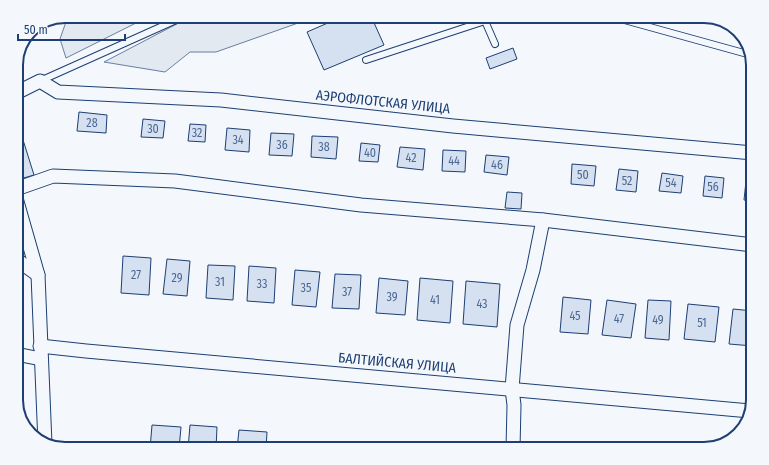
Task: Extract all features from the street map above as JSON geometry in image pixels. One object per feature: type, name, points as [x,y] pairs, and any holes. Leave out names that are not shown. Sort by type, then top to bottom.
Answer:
[{"type":"street","points":[[23,90],[40,81]]},
{"type":"street","name":"АЭРОФЛОТСКАЯ УЛИЦА","points":[[40,81],[58,92],[221,100],[453,126],[746,152]]},
{"type":"street","points":[[23,187],[53,176],[175,181],[361,205],[543,220],[746,244]]},
{"type":"street","points":[[513,442],[514,405],[512,389],[517,325],[533,270],[543,220]]},
{"type":"street","points":[[23,222],[38,275],[45,436]]},
{"type":"street","points":[[23,265],[38,275]]},
{"type":"street","name":"БАЛТИЙСКАЯ УЛИЦА","points":[[40,346],[745,411]]},
{"type":"street","points":[[23,355],[41,359]]},
{"type":"lane","points":[[40,81],[169,23]]},
{"type":"lane","points":[[366,60],[472,23]]},
{"type":"lane","points":[[488,23],[495,44]]},
{"type":"lane","points":[[635,23],[745,54]]},
{"type":"shaded area","points":[[66,23],[136,23],[66,58],[60,39]]},
{"type":"shaded area","points":[[179,23],[298,23],[216,52],[190,52],[165,72],[104,62]]},
{"type":"building","points":[[328,23],[374,23],[384,45],[324,70],[307,32]]},
{"type":"building","points":[[513,48],[517,59],[490,69],[486,58]]},
{"type":"building","points":[[79,112],[107,115],[106,133],[77,131]]},
{"type":"building","points":[[143,119],[165,121],[163,138],[141,137]]},
{"type":"building","points":[[190,124],[206,125],[205,142],[188,141]]},
{"type":"building","points":[[227,128],[250,130],[249,152],[225,150]]},
{"type":"building","points":[[271,133],[294,134],[292,156],[269,155]]},
{"type":"building","points":[[312,136],[338,137],[336,159],[311,157]]},
{"type":"building","points":[[23,140],[34,175],[23,178]]},
{"type":"building","points":[[361,143],[380,145],[378,162],[359,161]]},
{"type":"building","points":[[400,147],[425,149],[423,170],[397,167]]},
{"type":"building","points":[[443,150],[466,151],[465,172],[442,171]]},
{"type":"building","points":[[486,155],[509,157],[507,175],[484,172]]},
{"type":"building","points":[[572,164],[596,166],[594,186],[571,184]]},
{"type":"building","points":[[619,169],[638,171],[636,192],[616,190]]},
{"type":"building","points":[[662,173],[683,176],[681,193],[659,191]]},
{"type":"building","points":[[705,176],[724,178],[722,198],[703,196]]},
{"type":"building","points":[[746,181],[746,200],[744,200]]},
{"type":"building","points":[[507,192],[522,193],[521,209],[505,208]]},
{"type":"building","points":[[123,256],[151,258],[149,295],[121,293]]},
{"type":"building","points":[[167,259],[190,261],[187,296],[163,294]]},
{"type":"building","points":[[208,265],[235,266],[233,300],[206,298]]},
{"type":"building","points":[[249,266],[276,268],[274,303],[247,301]]},
{"type":"building","points":[[295,270],[320,272],[316,307],[292,305]]},
{"type":"building","points":[[335,274],[361,275],[359,309],[332,308]]},
{"type":"building","points":[[379,278],[408,281],[405,315],[376,313]]},
{"type":"building","points":[[420,278],[453,281],[450,323],[417,320]]},
{"type":"building","points":[[466,281],[500,284],[497,327],[463,324]]},
{"type":"building","points":[[563,297],[591,300],[588,334],[560,332]]},
{"type":"building","points":[[607,300],[636,304],[631,338],[602,335]]},
{"type":"building","points":[[648,300],[671,301],[669,340],[645,338]]},
{"type":"building","points":[[688,304],[719,307],[715,342],[684,339]]},
{"type":"building","points":[[733,309],[746,310],[746,345],[729,344]]},
{"type":"building","points":[[152,425],[181,427],[180,442],[151,442]]},
{"type":"building","points":[[190,425],[217,427],[216,442],[189,442]]},
{"type":"building","points":[[239,430],[267,432],[266,442],[238,442]]}]
